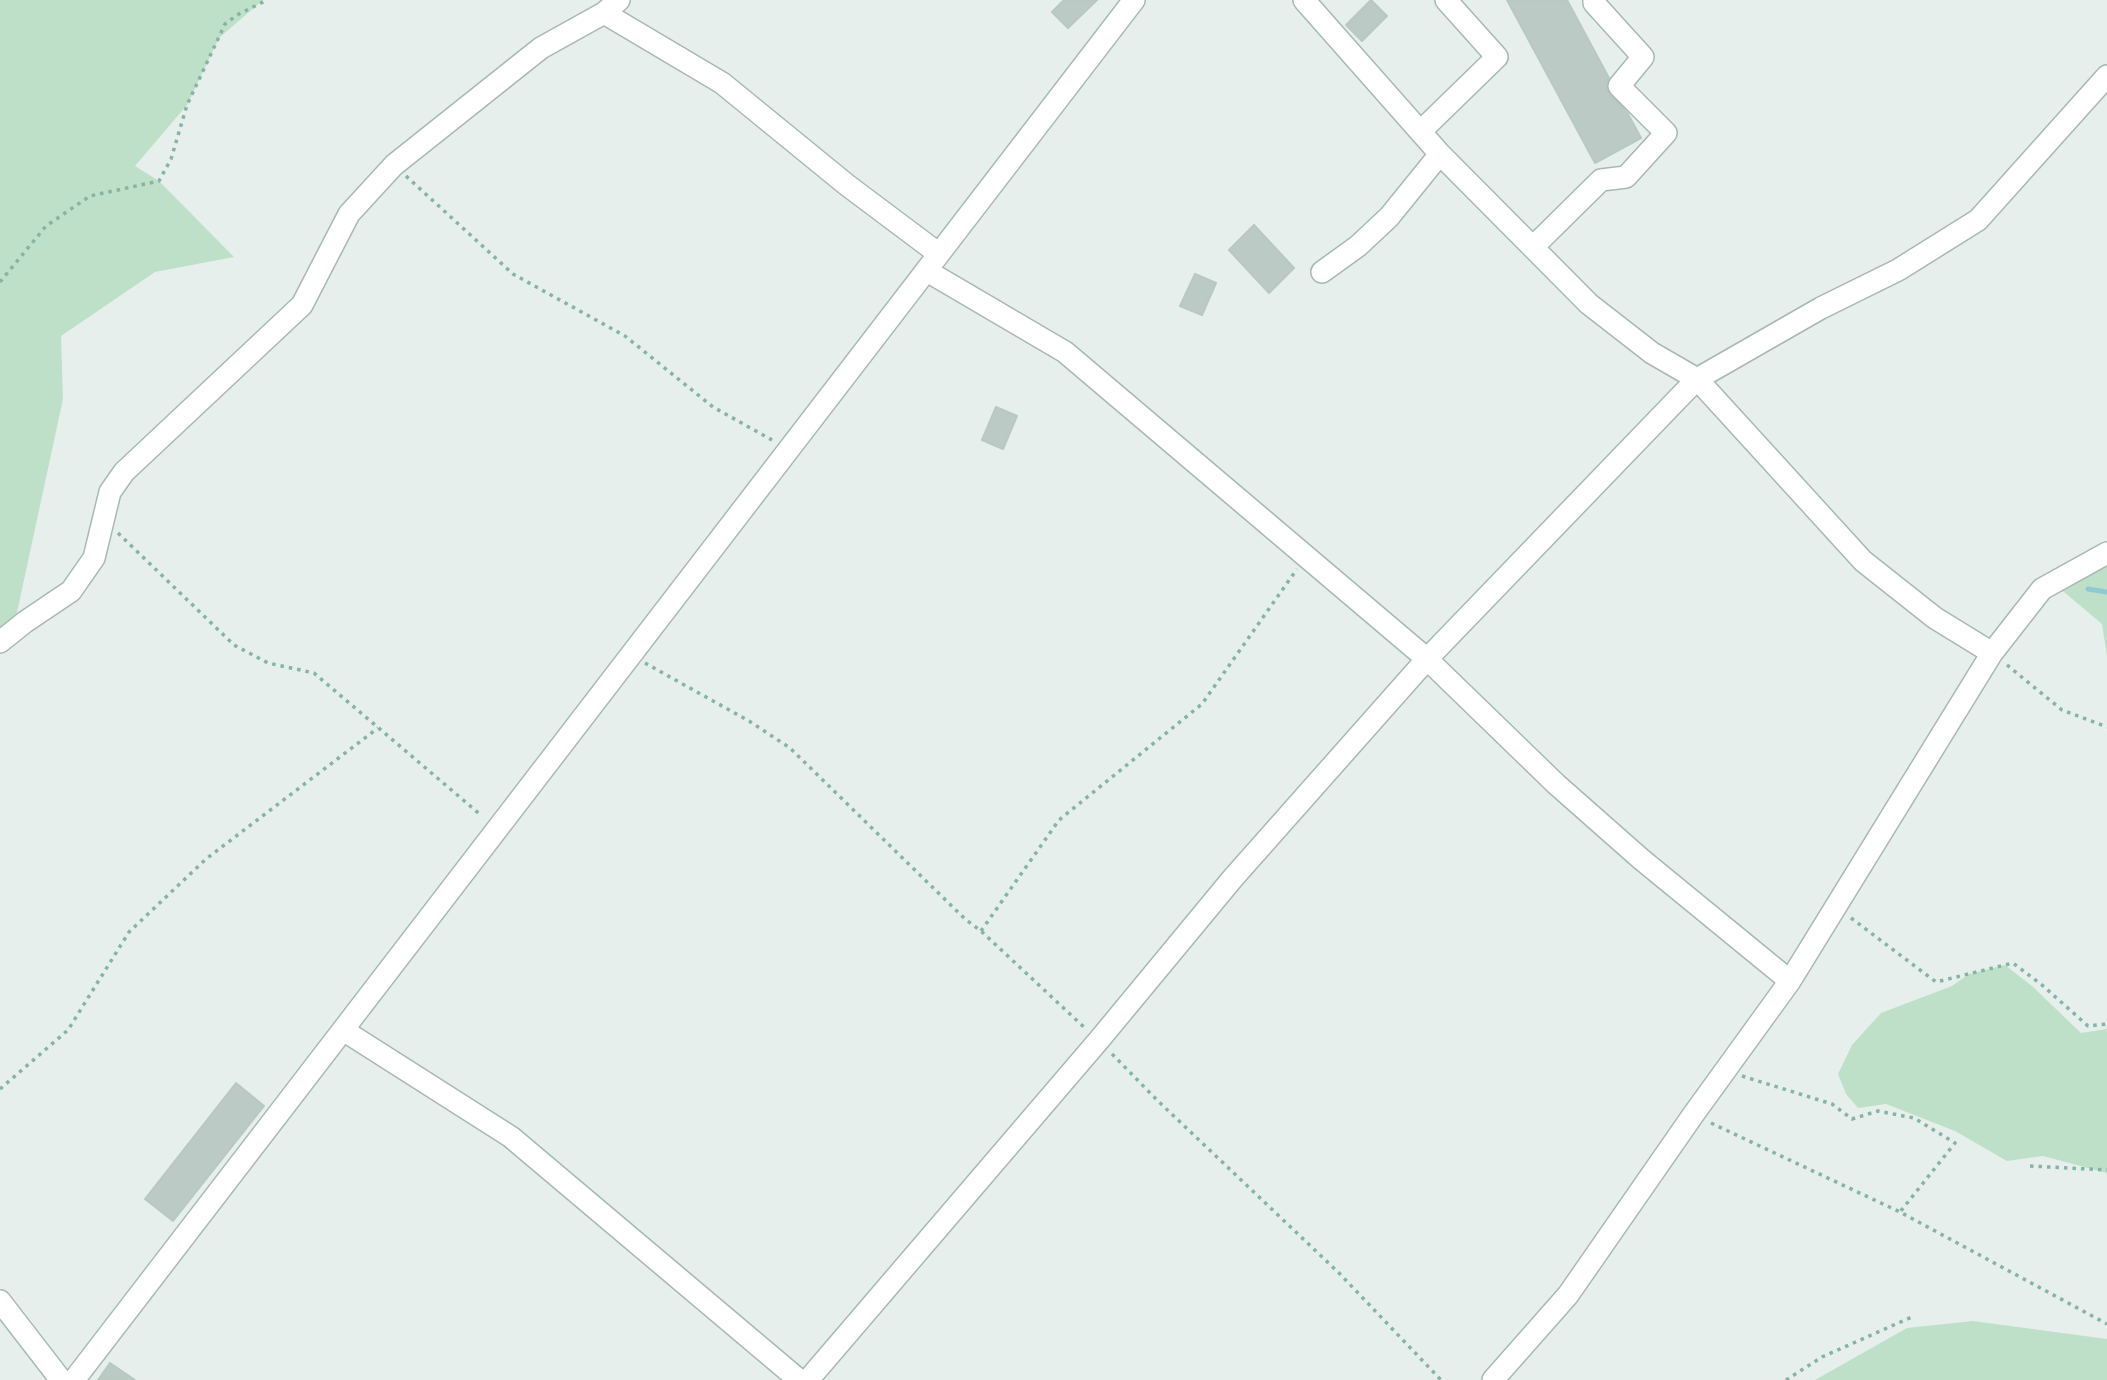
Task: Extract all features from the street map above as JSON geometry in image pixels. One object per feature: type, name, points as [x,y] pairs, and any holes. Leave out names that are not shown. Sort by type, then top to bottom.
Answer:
[{"type":"street","points":[[74,1380],[1134,0]]},
{"type":"street","points":[[1304,0],[1440,154],[1589,304],[1652,353],[1697,379],[1863,561],[1934,618],[1992,653]]},
{"type":"street","points":[[1421,131],[1497,57],[1446,0]]},
{"type":"street","points":[[1533,247],[1601,180],[1626,177],[1667,132],[1619,86],[1643,57],[1594,0]]},
{"type":"street","points":[[0,642],[71,591],[94,558],[110,492],[124,472],[302,305],[349,214],[394,165],[541,48],[612,6],[722,83],[847,185],[933,262],[1065,352],[1427,659],[1556,784],[1641,859],[1790,981]]},
{"type":"street","points":[[808,1380],[1233,878],[1427,659],[1697,379],[1821,308],[1898,270],[1978,220],[2107,76]]},
{"type":"street","points":[[1322,272],[1358,246],[1389,217],[1440,154]]},
{"type":"street","points":[[1493,1380],[1567,1295],[1790,981],[1992,653],[2042,590],[2107,553]]},
{"type":"street","points":[[343,1030],[511,1137],[799,1380]]},
{"type":"street","points":[[0,1301],[61,1380]]},
{"type":"path","points":[[0,282],[46,226],[90,196],[159,181],[171,159],[187,105],[225,24],[267,0]]},
{"type":"path","points":[[394,165],[513,274],[625,336],[713,407],[789,449]]},
{"type":"path","points":[[103,518],[234,645],[268,663],[314,673],[497,829]]},
{"type":"path","points":[[981,931],[1059,820],[1202,704],[1305,557]]},
{"type":"path","points":[[1992,653],[2062,710],[2107,727]]},
{"type":"path","points":[[631,655],[749,721],[790,748],[965,919],[1098,1040],[1158,1101],[1339,1273],[1441,1380]]},
{"type":"path","points":[[0,1089],[68,1030],[129,932],[206,859],[378,728]]},
{"type":"path","points":[[1836,906],[1936,982],[2013,963],[2088,1026],[2107,1024]]},
{"type":"path","points":[[1724,1071],[1832,1104],[1852,1119],[1878,1111],[1914,1118],[1955,1143],[1900,1213]]},
{"type":"path","points":[[1693,1115],[1900,1213],[2107,1324]]},
{"type":"path","points":[[2030,1167],[2107,1170]]},
{"type":"path","points":[[1786,1380],[1822,1357],[1914,1316]]},
{"type":"green space","points":[[0,0],[263,0],[219,38],[187,105],[135,166],[159,181],[234,257],[155,272],[61,336],[63,399],[16,617],[0,631]]},
{"type":"green space","points":[[2107,563],[2107,656],[2102,624],[2058,587]]},
{"type":"green space","points":[[2005,965],[2032,986],[2081,1033],[2107,1029],[2107,1173],[2043,1156],[2007,1161],[1955,1131],[1886,1104],[1858,1108],[1846,1094],[1838,1074],[1852,1045],[1881,1013],[1952,986],[1969,974]]},
{"type":"green space","points":[[1973,1321],[2107,1339],[2107,1380],[1815,1380],[1907,1328]]},
{"type":"building","points":[[1064,0],[1097,0],[1068,28],[1052,12]]},
{"type":"building","points":[[1371,0],[1387,16],[1362,41],[1346,25]]},
{"type":"building","points":[[1507,0],[1567,0],[1609,78],[1607,90],[1628,114],[1641,138],[1595,163]]},
{"type":"building","points":[[1254,225],[1294,268],[1269,293],[1229,250]]},
{"type":"building","points":[[1195,274],[1216,283],[1202,315],[1180,306]]},
{"type":"building","points":[[996,407],[1017,416],[1003,449],[982,440]]},
{"type":"building","points":[[236,1083],[264,1106],[173,1221],[145,1199]]},
{"type":"building","points":[[110,1363],[135,1380],[98,1380]]},
{"type":"waterway","points":[[2088,589],[2107,592]]}]
